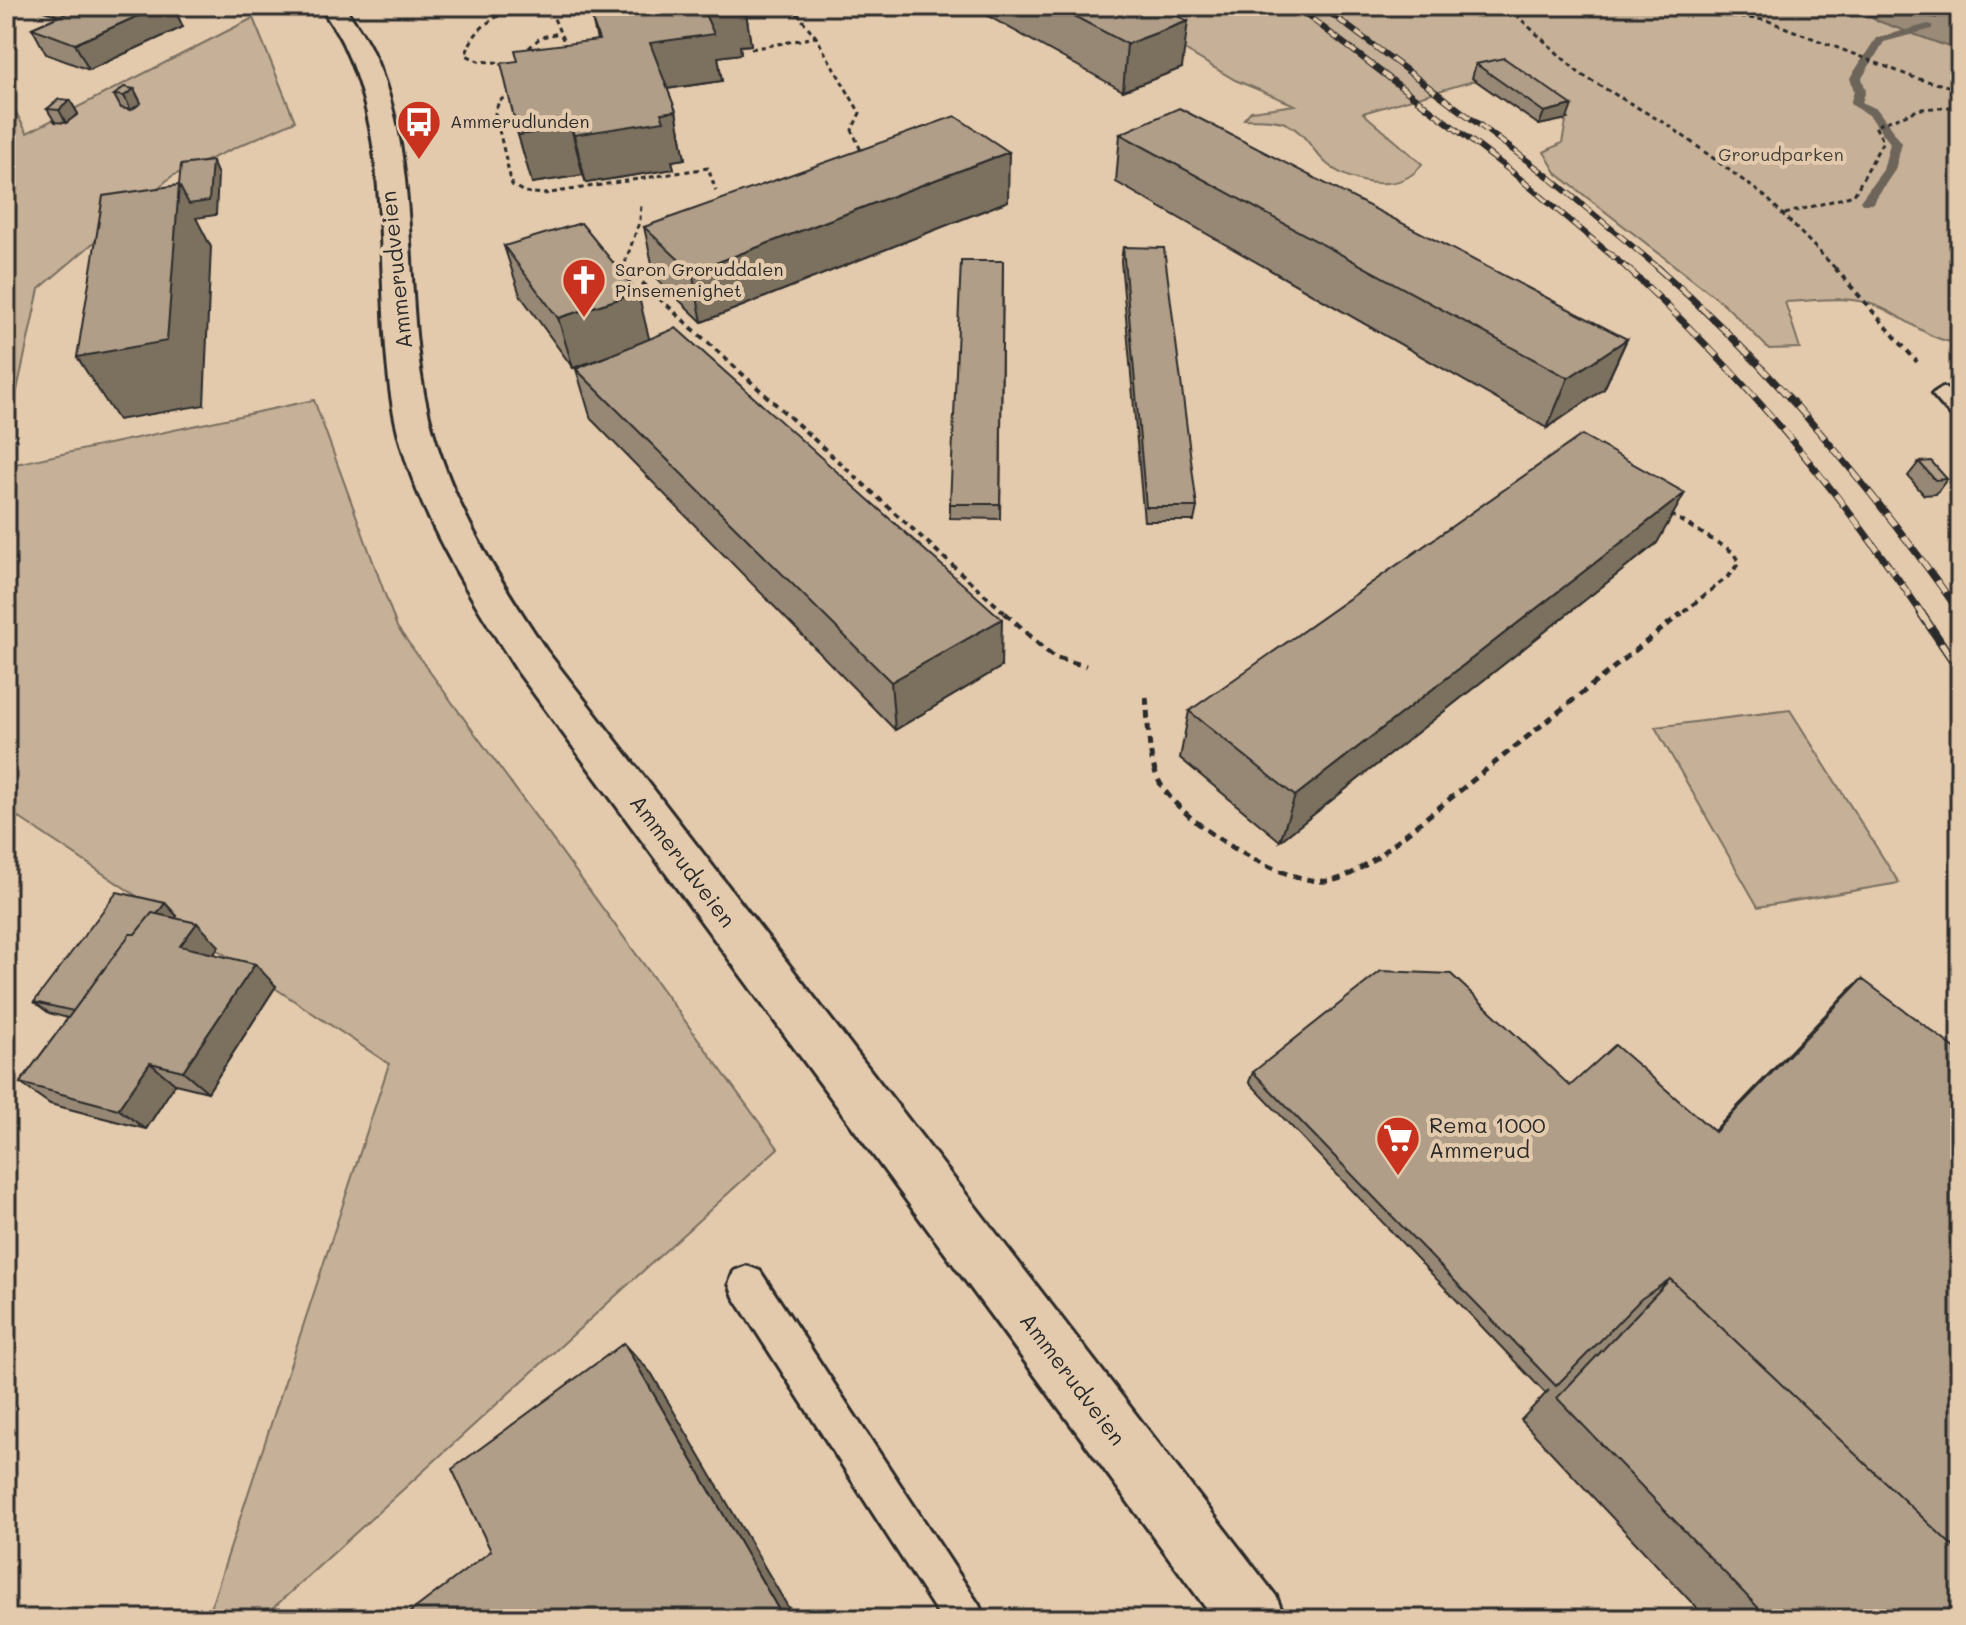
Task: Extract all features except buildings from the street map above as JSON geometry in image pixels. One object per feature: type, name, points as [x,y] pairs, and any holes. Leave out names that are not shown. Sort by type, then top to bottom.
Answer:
[{"type":"street","name":"Ammerudveien","points":[[332,6],[357,42],[375,92],[411,409],[441,505],[492,600],[532,661],[1253,1619]]},
{"type":"lane","points":[[1943,394],[1960,412]]},
{"type":"lane","points":[[747,1284],[965,1619]]},
{"type":"path","points":[[523,6],[508,10],[484,24],[467,43],[466,55],[478,61],[514,64],[533,41],[560,33]]},
{"type":"path","points":[[557,6],[550,9],[571,59]]},
{"type":"path","points":[[791,6],[816,37],[860,113],[852,130],[868,165]]},
{"type":"path","points":[[1500,6],[1513,12],[1580,74],[1671,127],[1785,214],[1866,300],[1943,394]]},
{"type":"path","points":[[1624,6],[1766,20],[1915,78],[1960,89]]},
{"type":"path","points":[[751,49],[816,37]]},
{"type":"path","points":[[522,88],[499,101],[495,113],[512,185],[524,192],[544,194],[708,168],[716,191]]},
{"type":"path","points":[[1785,214],[1854,195],[1883,141],[1875,126],[1921,109],[1960,106]]},
{"type":"path","points":[[641,204],[640,220],[624,266],[1053,657],[1086,666]]},
{"type":"path","points":[[1146,697],[1152,760],[1159,784],[1175,806],[1204,830],[1257,859],[1321,881],[1347,877],[1377,857],[1731,574],[1739,562],[1733,552],[1657,506]]},
{"type":"green space","name":"Grorudparken","points":[[1111,6],[1960,6],[1960,343],[1937,338],[1874,305],[1830,299],[1785,302],[1800,348],[1769,349],[1724,304],[1557,174],[1544,152],[1562,143],[1566,122],[1497,74],[1363,113],[1422,164],[1402,180],[1390,183],[1363,181],[1327,164],[1299,132],[1287,124],[1244,119],[1251,111],[1295,105],[1235,80]]},
{"type":"green space","points":[[253,18],[295,121],[172,176],[39,289],[6,441],[6,94],[27,133]]},
{"type":"green space","points":[[314,400],[397,627],[778,1148],[261,1619],[207,1619],[389,1064],[6,809],[6,466]]},
{"type":"green space","points":[[1790,710],[1899,883],[1758,907],[1655,727]]},
{"type":"shaded area","points":[[1857,6],[1891,6],[1936,18],[1938,11],[1929,6],[1960,6],[1960,51],[1878,21]]},
{"type":"waterway","points":[[1867,201],[1889,170],[1896,143],[1873,112],[1856,104],[1860,91],[1856,78],[1880,40],[1928,27]]},
{"type":"railway","points":[[1295,6],[1512,172],[1629,270]]},
{"type":"railway","points":[[1321,6],[1549,177],[1661,270]]},
{"type":"railway","points":[[1627,268],[1709,348],[1785,432],[1856,521],[1923,615]]},
{"type":"railway","points":[[1658,268],[1742,347],[1819,432],[1892,520],[1960,613]]},
{"type":"railway","points":[[1921,613],[1960,671]]},
{"type":"place","name":"Ammerudlunden","points":[[419,161]]},
{"type":"place","name":"Saron Groruddalen Pinsemenighet","points":[[584,319]]},
{"type":"place","name":"Rema 1000 Ammerud","points":[[1398,1177]]}]
